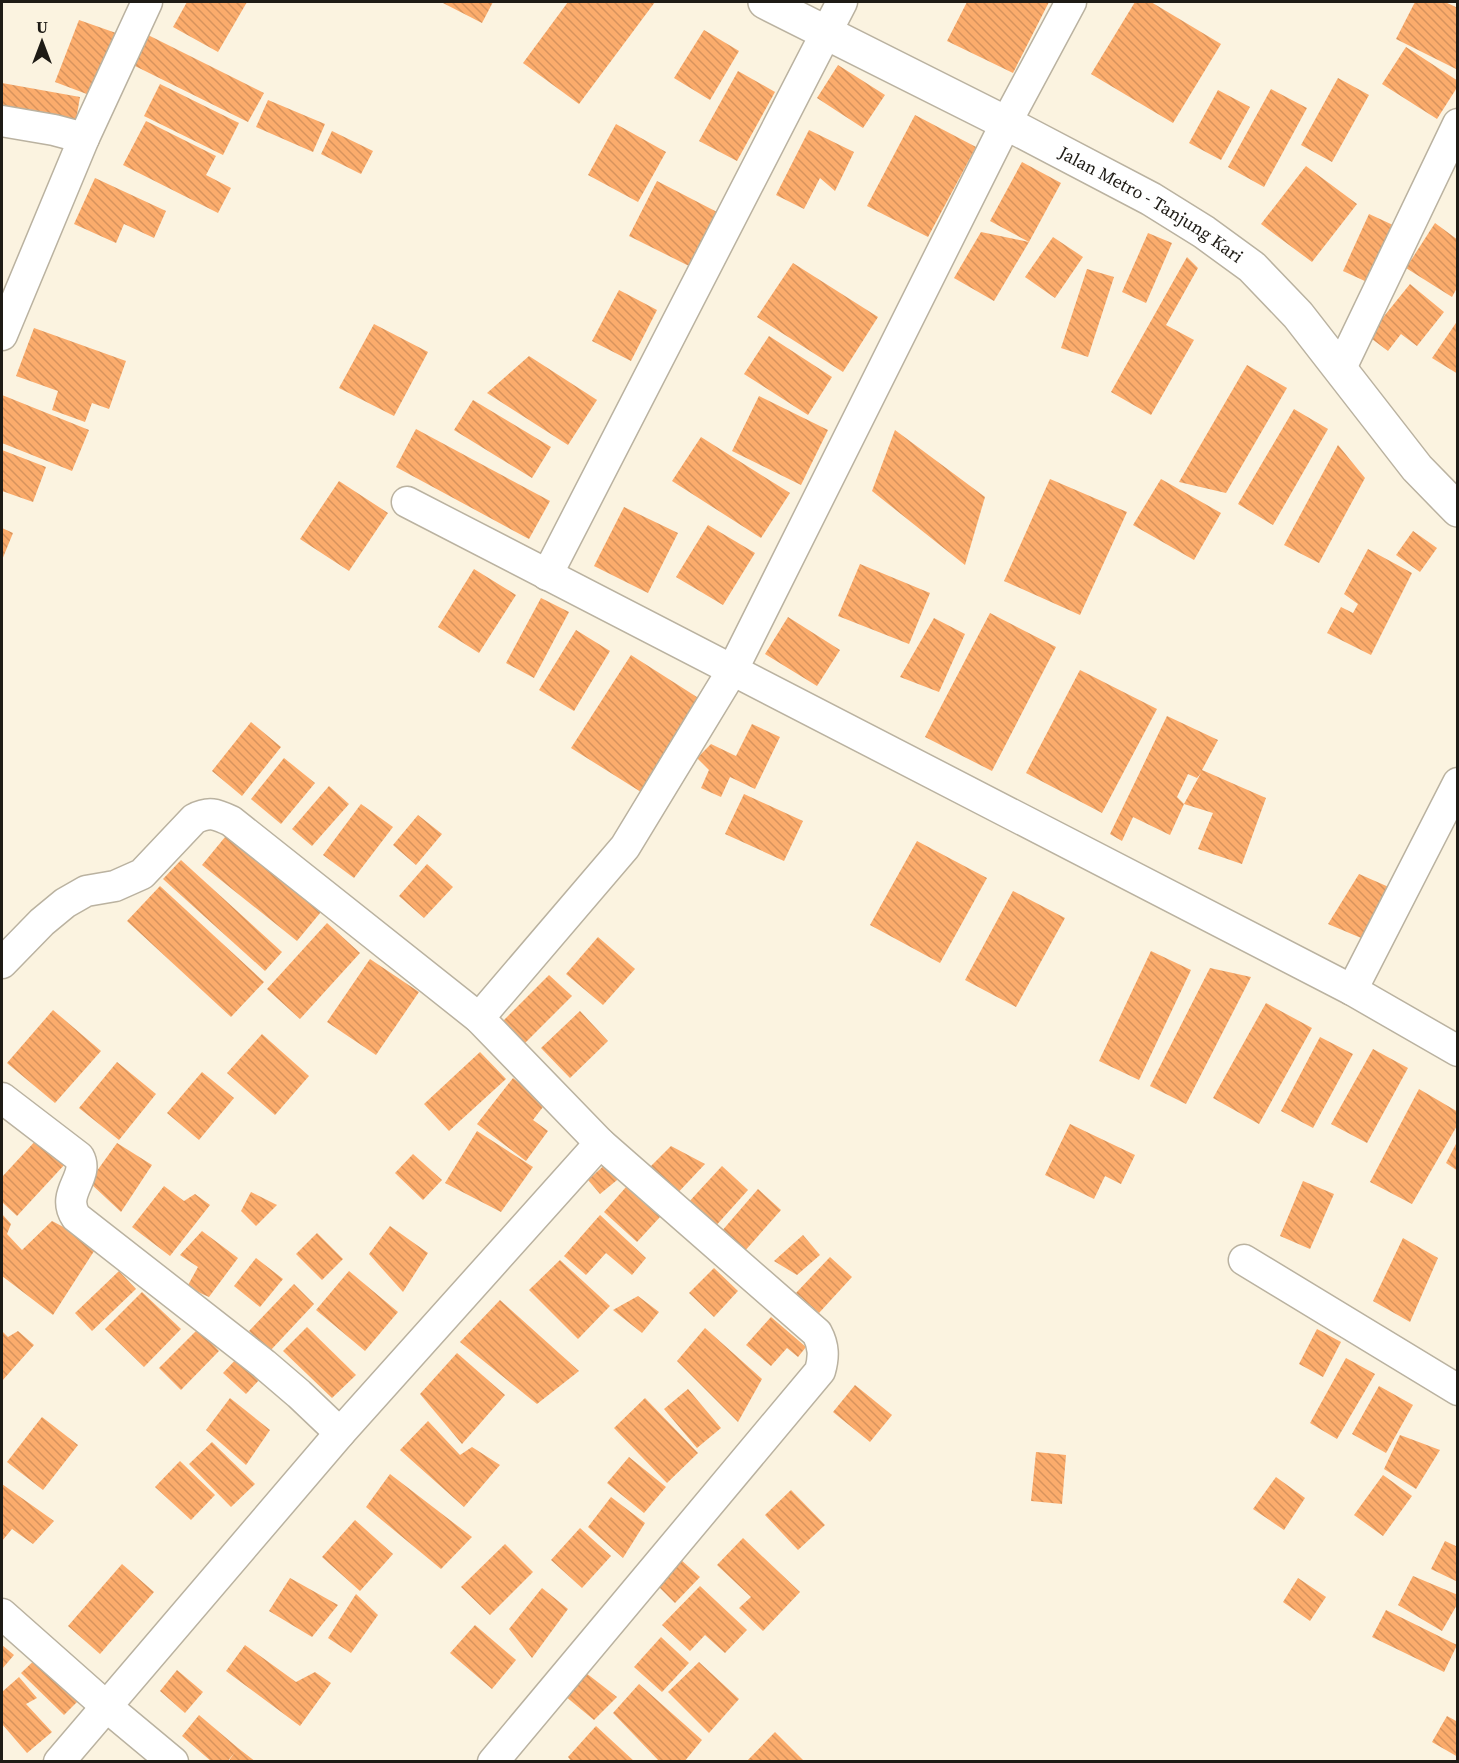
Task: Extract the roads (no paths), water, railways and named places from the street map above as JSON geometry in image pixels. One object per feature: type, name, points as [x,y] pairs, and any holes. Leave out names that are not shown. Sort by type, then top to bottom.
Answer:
[{"type":"main road","name":"Jalan Metro - Tanjung Kari","points":[[765,2],[1151,199],[1214,239],[1252,267],[1298,315],[1417,468],[1458,510]]},
{"type":"street","points":[[2,335],[84,138],[147,2]]},
{"type":"street","points":[[547,575],[842,2]]},
{"type":"street","points":[[479,1018],[625,847],[732,671],[1006,123],[1071,2]]},
{"type":"street","points":[[2,121],[84,138]]},
{"type":"street","points":[[1340,370],[1458,124]]},
{"type":"street","points":[[407,502],[1352,990],[1458,1051]]},
{"type":"street","points":[[1352,990],[1458,783]]},
{"type":"street","points":[[2,963],[42,922],[65,903],[86,891],[115,886],[142,874],[194,819],[204,813],[218,814],[231,821],[479,1018],[600,1143],[817,1333],[824,1357],[820,1371],[493,1761]]},
{"type":"street","points":[[2,1098],[79,1157],[82,1169],[70,1197],[71,1210],[76,1216],[264,1364],[340,1433]]},
{"type":"street","points":[[59,1761],[340,1433],[600,1143]]},
{"type":"street","points":[[1244,1260],[1458,1389]]},
{"type":"street","points":[[2,1614],[107,1707],[173,1761]]}]
